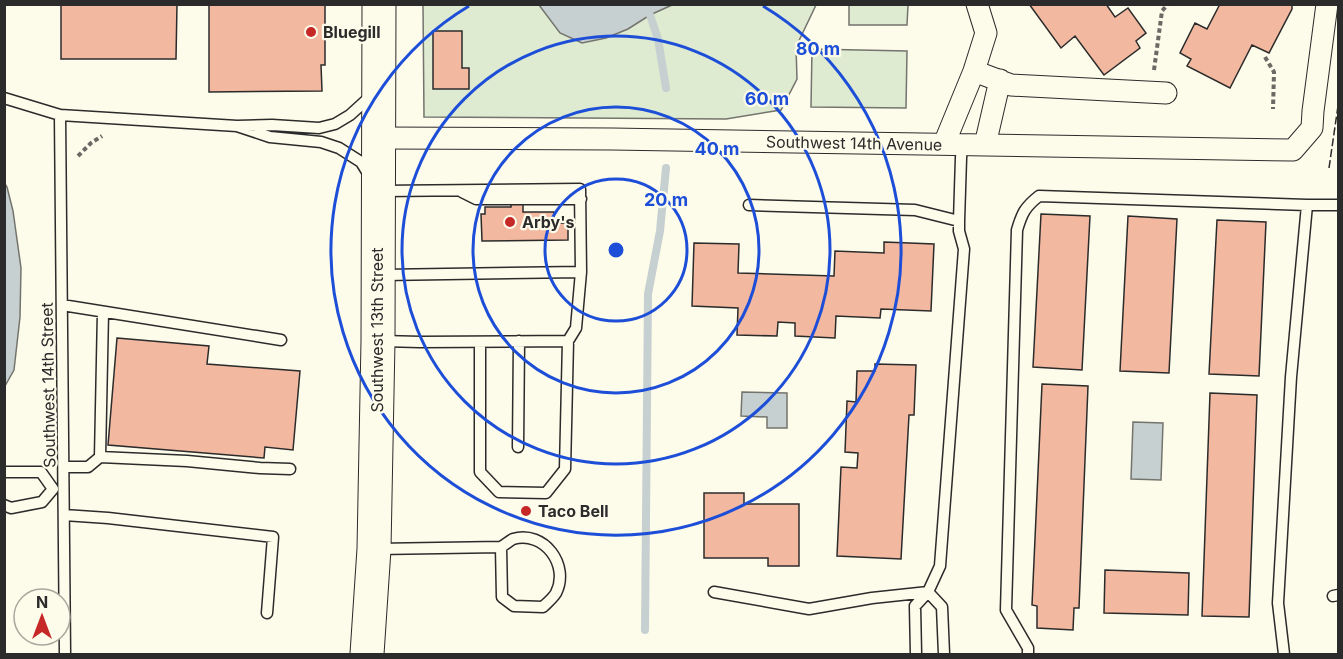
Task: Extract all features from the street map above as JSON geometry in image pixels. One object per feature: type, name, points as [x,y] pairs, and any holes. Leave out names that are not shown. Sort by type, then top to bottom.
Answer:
[{"type":"main road","name":"Southwest 13th Street","points":[[367,654],[374,549],[378,340],[379,4]]},
{"type":"street","points":[[953,144],[986,33],[977,4]]},
{"type":"street","name":"Southwest 14th Avenue","points":[[379,138],[612,139],[1293,150],[1312,128],[1326,4]]},
{"type":"street","points":[[974,71],[1011,85],[1158,92]]},
{"type":"street","points":[[985,145],[1000,80]]},
{"type":"lane","points":[[4,98],[60,115],[237,126],[272,125],[320,128],[335,124],[350,115],[379,88]]},
{"type":"lane","name":"Southwest 14th Street","points":[[60,115],[64,467],[58,489],[64,515],[65,654]]},
{"type":"lane","points":[[237,126],[270,137],[321,142],[339,148],[361,162],[378,191],[580,189],[581,272],[576,328],[568,341],[566,470],[546,493],[500,492],[480,472],[480,342]]},
{"type":"lane","points":[[916,654],[915,606],[928,592],[940,566],[964,249],[959,231],[961,158],[953,144]]},
{"type":"lane","points":[[1028,654],[1028,648],[1006,610],[1017,230],[1028,204],[1039,196],[1338,205]]},
{"type":"lane","points":[[748,204],[915,210],[959,221]]},
{"type":"lane","points":[[1284,654],[1278,603],[1291,376],[1307,205]]},
{"type":"lane","points":[[378,274],[581,272]]},
{"type":"lane","points":[[62,305],[281,340]]},
{"type":"lane","points":[[100,457],[104,312]]},
{"type":"lane","points":[[378,340],[568,341]]},
{"type":"lane","points":[[518,447],[519,341]]},
{"type":"lane","points":[[64,467],[88,467],[100,457],[290,469]]},
{"type":"lane","points":[[4,472],[41,472],[58,489],[42,502],[6,509]]},
{"type":"lane","points":[[64,515],[273,537],[267,613]]},
{"type":"lane","points":[[374,549],[501,547],[513,540],[532,538],[546,546],[557,559],[560,577],[555,594],[543,607],[514,606],[502,597],[501,547]]},
{"type":"lane","points":[[714,592],[809,609],[872,598],[928,592]]},
{"type":"lane","points":[[928,592],[942,607],[944,654]]},
{"type":"path","points":[[1158,92],[1162,11],[1168,4]]},
{"type":"path","points":[[1265,57],[1274,72],[1273,109]]},
{"type":"path","points":[[76,157],[100,136],[110,133]]},
{"type":"green space","points":[[423,5],[816,5],[796,47],[797,79],[781,110],[726,119],[424,117]]},
{"type":"green space","points":[[849,5],[908,5],[907,25],[849,25]]},
{"type":"green space","points":[[812,49],[907,51],[906,108],[811,107]]},
{"type":"shaded area","points":[[539,5],[672,5],[628,29],[606,38],[582,43],[560,33]]},
{"type":"shaded area","points":[[5,184],[13,211],[21,268],[20,317],[14,370],[5,386]]},
{"type":"shaded area","points":[[742,392],[787,393],[787,428],[767,428],[767,417],[741,416]]},
{"type":"shaded area","points":[[1133,422],[1163,423],[1161,480],[1131,479]]},
{"type":"building","points":[[61,4],[177,4],[176,59],[61,59]]},
{"type":"building","points":[[209,4],[325,4],[325,65],[321,65],[322,91],[209,92]]},
{"type":"building","points":[[1029,4],[1106,4],[1115,17],[1128,8],[1146,33],[1136,41],[1140,48],[1104,75],[1075,36],[1061,48]]},
{"type":"building","points":[[1220,4],[1292,4],[1292,9],[1269,53],[1252,45],[1230,88],[1187,66],[1191,59],[1180,53],[1195,23],[1207,29]]},
{"type":"building","points":[[433,31],[462,31],[462,68],[469,68],[469,89],[433,89]]},
{"type":"building","points":[[511,204],[523,204],[523,212],[554,212],[554,223],[568,223],[568,240],[482,241],[481,214],[485,214],[485,207],[511,207]]},
{"type":"building","points":[[1041,214],[1090,216],[1082,370],[1033,367]]},
{"type":"building","points":[[1128,216],[1177,219],[1169,373],[1120,371]]},
{"type":"building","points":[[1217,220],[1266,222],[1259,376],[1209,374]]},
{"type":"building","points":[[884,242],[934,244],[931,311],[881,309],[880,318],[836,316],[835,338],[795,336],[795,323],[778,322],[777,336],[737,335],[738,308],[692,306],[694,243],[739,244],[738,273],[834,276],[835,251],[884,253]]},
{"type":"building","points":[[117,338],[209,346],[207,364],[300,371],[293,450],[265,447],[264,458],[108,445]]},
{"type":"building","points":[[875,364],[916,365],[914,415],[909,415],[901,559],[837,556],[841,467],[857,468],[858,453],[845,452],[847,401],[856,402],[857,371],[875,371]]},
{"type":"building","points":[[1042,384],[1088,386],[1079,608],[1074,608],[1073,630],[1037,628],[1037,606],[1032,605]]},
{"type":"building","points":[[1210,393],[1257,395],[1249,617],[1202,616]]},
{"type":"building","points":[[704,493],[744,493],[744,504],[799,504],[799,566],[768,566],[768,558],[704,558]]},
{"type":"building","points":[[1105,570],[1189,573],[1188,615],[1104,613]]},
{"type":"waterway","points":[[650,15],[658,39],[666,88]]},
{"type":"waterway","points":[[645,630],[648,294],[660,231],[666,168]]},
{"type":"fence","points":[[1329,168],[1338,106]]},
{"type":"place","name":"Bluegill","points":[[311,32]]},
{"type":"place","name":"Arby's","points":[[510,222]]},
{"type":"place","name":"Taco Bell","points":[[526,511]]}]
